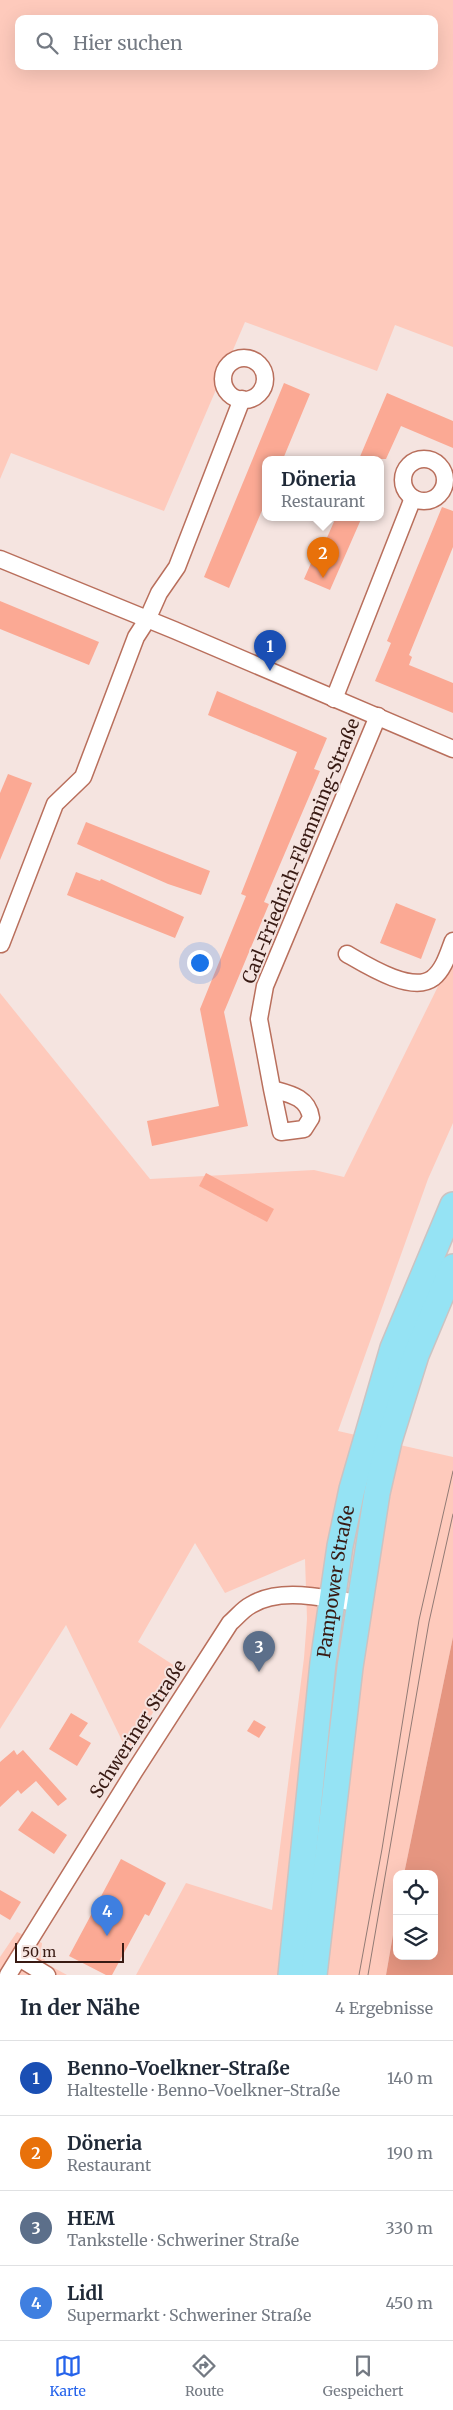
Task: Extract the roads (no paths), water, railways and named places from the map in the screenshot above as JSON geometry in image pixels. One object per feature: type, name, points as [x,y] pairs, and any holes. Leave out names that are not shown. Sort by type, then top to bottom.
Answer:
[{"type":"main road","name":"Pampower Straße","points":[[291,1975],[321,1681],[332,1600],[352,1489],[393,1348],[453,1205]]},
{"type":"main road","name":"Pampower Straße","points":[[314,1975],[359,1603],[377,1493],[390,1441],[416,1355],[453,1267]]},
{"type":"street","points":[[1,944],[55,804],[84,777],[136,637],[147,620],[159,593],[177,567],[242,399]]},
{"type":"street","points":[[334,698],[413,498]]},
{"type":"street","points":[[0,559],[453,749]]},
{"type":"street","name":"Carl-Friedrich-Flemming-Straße","points":[[272,1089],[259,1019],[265,986],[378,716]]},
{"type":"street","points":[[347,954],[374,969],[409,983],[420,983],[432,979],[444,964],[453,941]]},
{"type":"street","name":"Schweriner Straße","points":[[8,1975],[134,1772],[230,1623],[251,1605],[274,1596],[296,1595],[359,1603]]},
{"type":"street","points":[[19,1958],[47,1975]]},
{"type":"tram line","points":[[359,1975],[382,1849],[419,1620],[453,1471]]},
{"type":"tram line","points":[[368,1975],[429,1622],[453,1514]]},
{"type":"place","name":"Döneria","points":[[323,578]]},
{"type":"place","name":"Benno-Voelkner-Straße","points":[[270,671]]},
{"type":"place","name":"HEM","points":[[259,1672]]},
{"type":"place","name":"Lidl","points":[[107,1936]]}]
